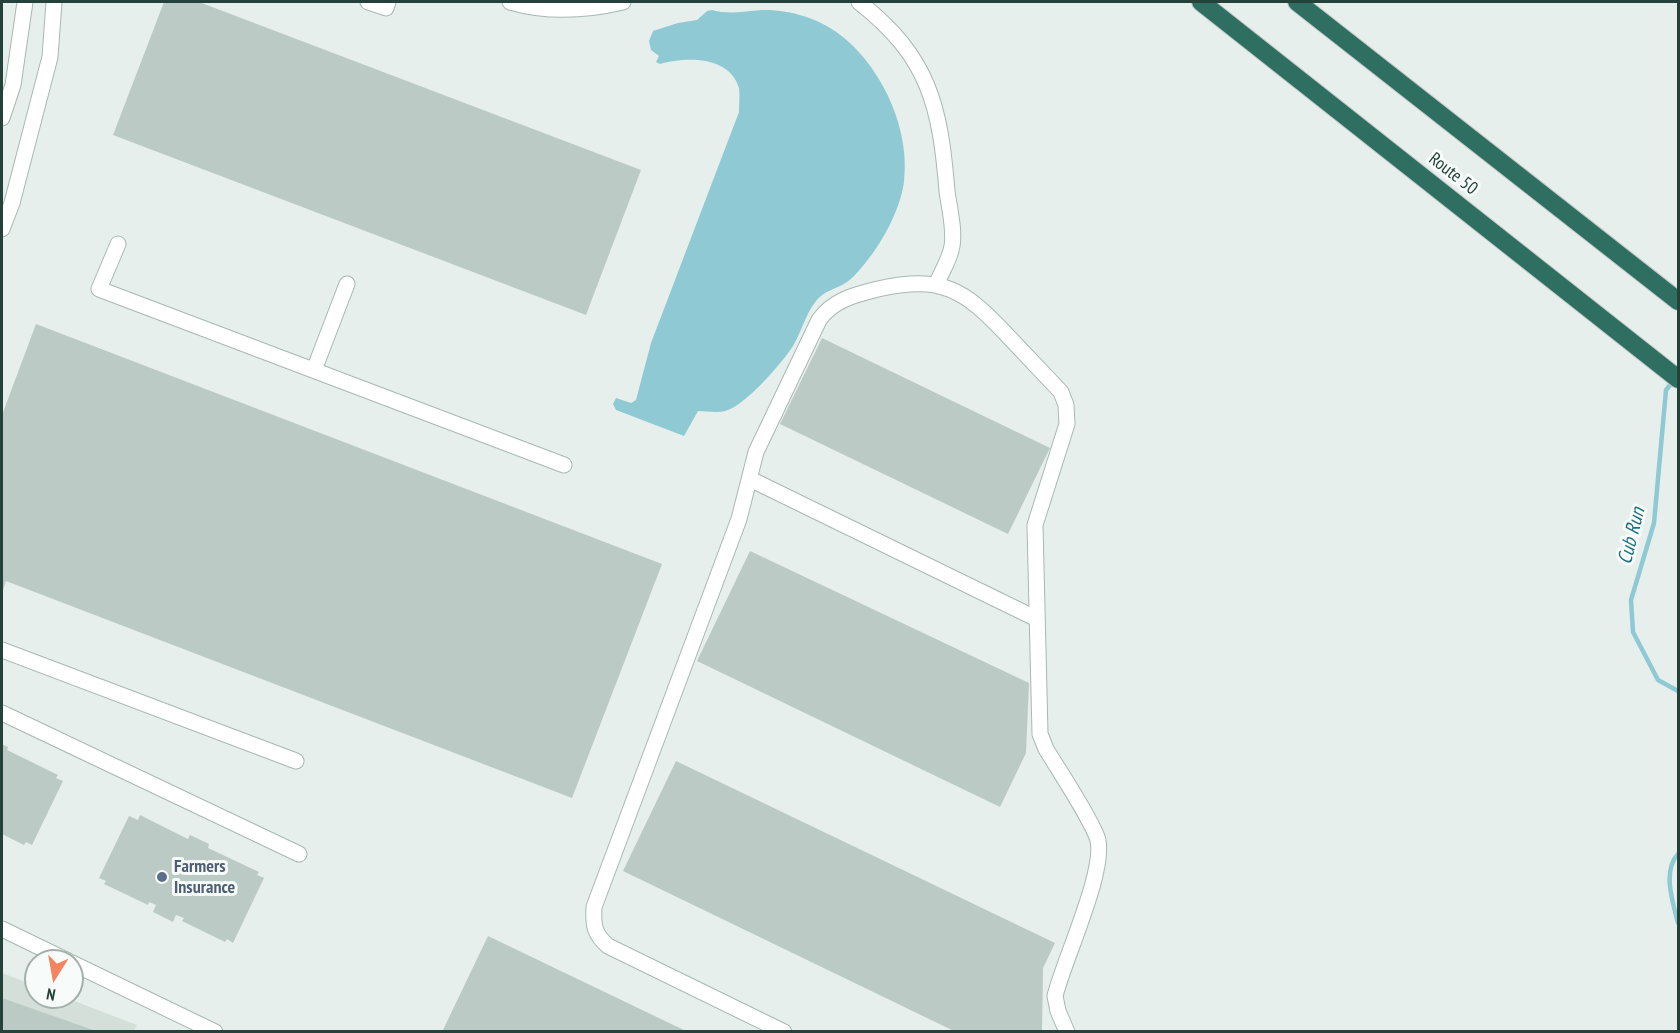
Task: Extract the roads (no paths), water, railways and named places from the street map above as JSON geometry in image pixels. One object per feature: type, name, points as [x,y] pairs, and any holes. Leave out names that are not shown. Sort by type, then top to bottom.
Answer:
[{"type":"highway","name":"Route 50","points":[[1201,2],[1678,379]]},
{"type":"highway","points":[[1297,2],[1673,297]]},
{"type":"street","points":[[2,118],[13,85],[25,2]]},
{"type":"street","points":[[2,229],[12,203],[50,57],[54,2]]},
{"type":"street","points":[[368,2],[386,8],[388,2]]},
{"type":"street","points":[[510,2],[533,9],[570,11],[623,2]]},
{"type":"street","points":[[859,2],[886,22],[906,46],[924,75],[935,105],[943,144],[952,246],[936,285]]},
{"type":"street","points":[[118,244],[99,289],[564,465]]},
{"type":"street","points":[[314,370],[346,284]]},
{"type":"street","points":[[784,1032],[608,946],[598,938],[593,924],[594,907],[739,519],[756,452],[826,310],[845,298],[897,285],[936,285],[967,296],[979,305],[1065,398],[1067,424],[1035,525],[1040,734],[1097,838],[1100,858],[1095,880],[1055,996],[1067,1032]]},
{"type":"street","points":[[750,479],[1037,619]]},
{"type":"street","points":[[2,650],[296,761]]},
{"type":"street","points":[[2,713],[299,854]]},
{"type":"street","points":[[2,929],[43,949]]},
{"type":"street","points":[[84,969],[215,1032]]},
{"type":"water","points":[[772,10],[792,13],[822,23],[854,47],[880,80],[898,120],[903,141],[904,182],[894,216],[876,249],[850,280],[825,293],[816,301],[793,346],[772,373],[733,408],[722,412],[698,411],[684,436],[616,410],[613,404],[616,398],[631,403],[636,400],[651,343],[739,112],[739,88],[734,77],[726,69],[705,61],[693,60],[660,64],[656,62],[659,56],[651,50],[649,41],[653,31],[697,20],[707,11],[731,12]]},
{"type":"waterway","name":"Cub Run","points":[[1674,380],[1666,390],[1654,523],[1631,600],[1633,632],[1658,680],[1678,691]]},
{"type":"waterway","name":"Cub Run","points":[[1678,854],[1673,861],[1670,878],[1678,923]]},
{"type":"place","name":"Farmers Insurance","points":[[162,877]]}]
